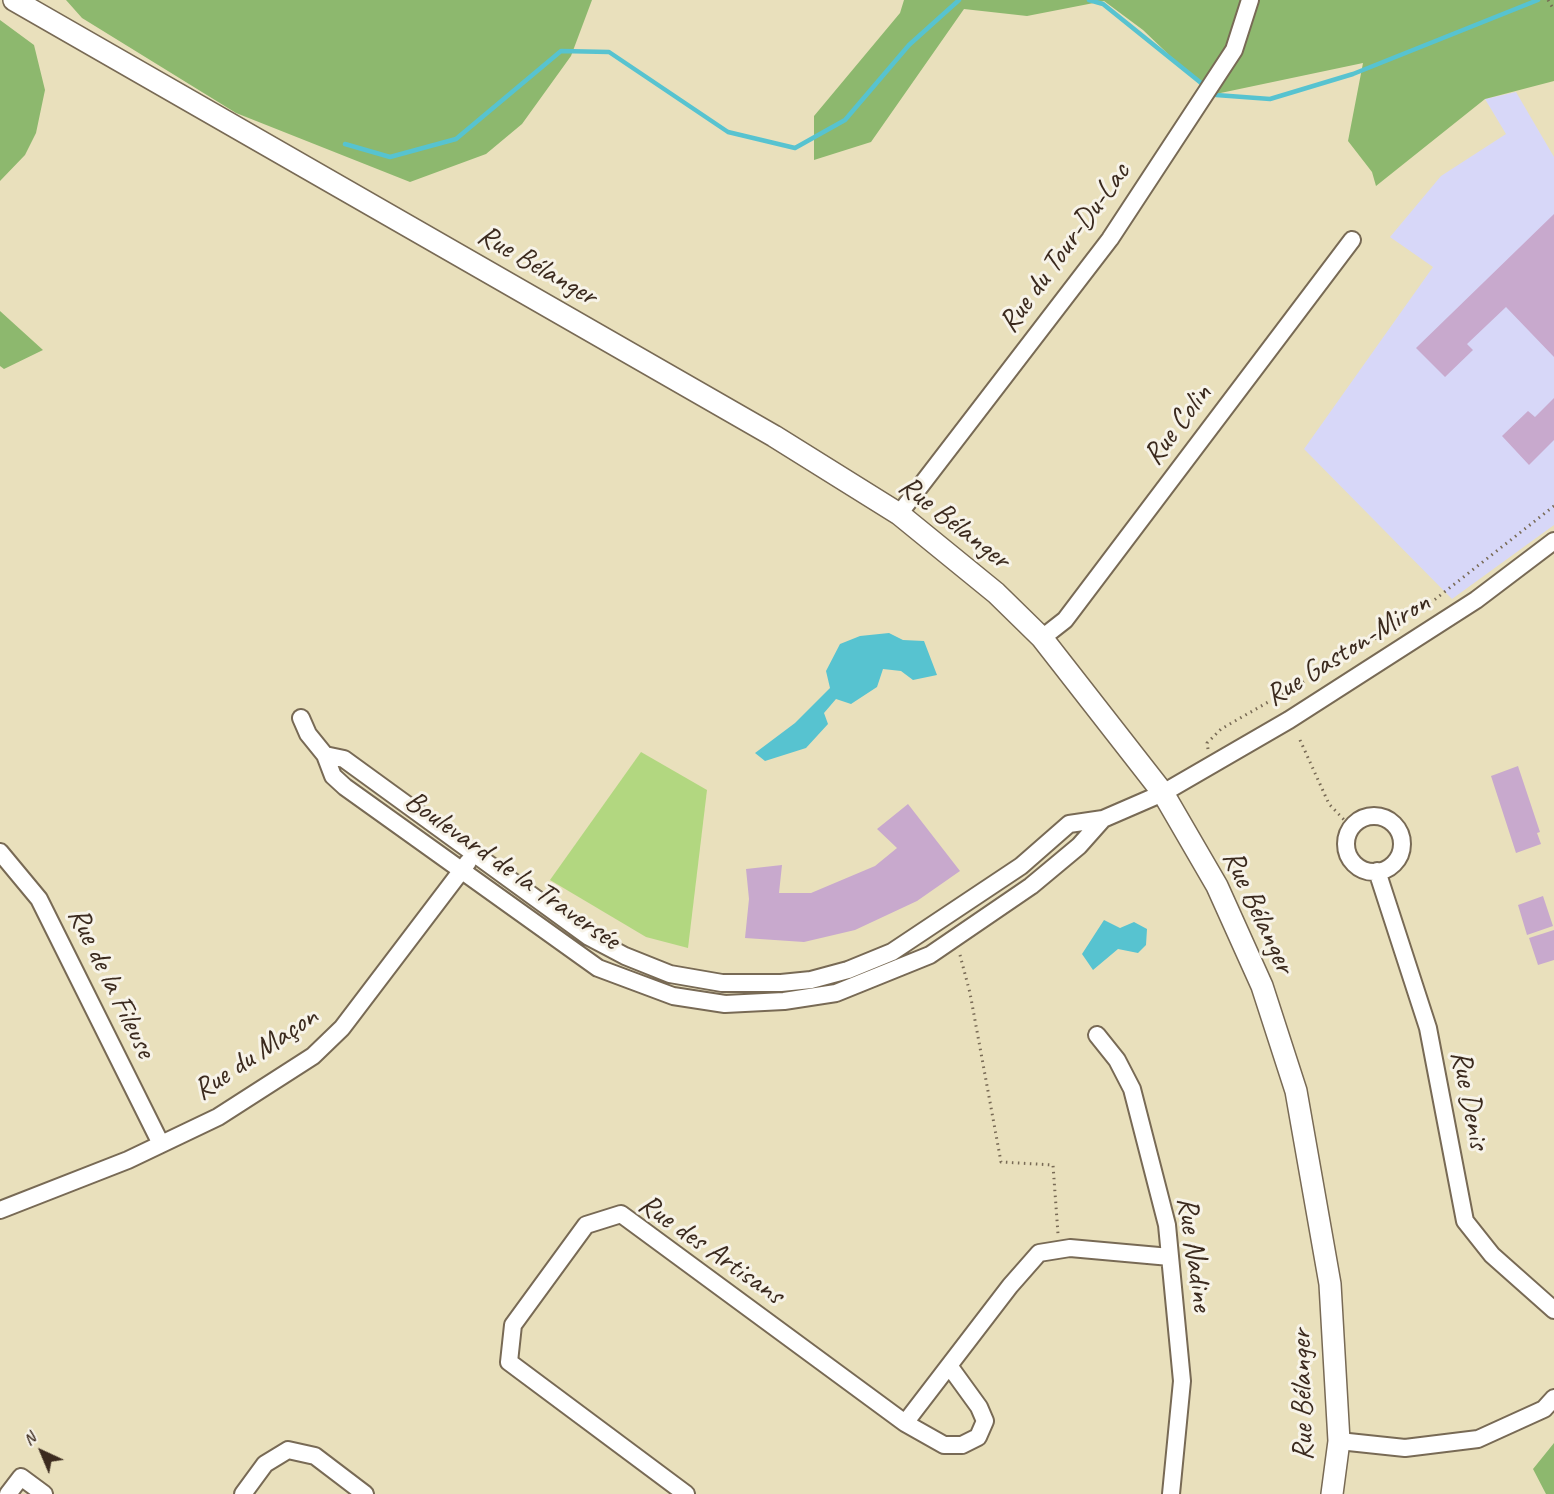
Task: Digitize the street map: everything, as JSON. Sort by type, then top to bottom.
[{"type":"street","name":"Rue Bélanger","points":[[14,0],[774,436],[899,514],[996,593],[1042,638],[1163,793],[1217,886],[1262,986],[1296,1091],[1330,1284],[1339,1441],[1332,1494]]},
{"type":"street","name":"Rue du Tour-Du-Lac","points":[[899,514],[1110,239],[1234,50],[1250,0]]},
{"type":"street","name":"Rue Colin","points":[[1042,638],[1065,620],[1352,240]]},
{"type":"street","name":"Rue Gaston-Miron","points":[[1163,793],[1289,720],[1421,637],[1493,588],[1554,541]]},
{"type":"street","name":"Boulevard de la Traversée","points":[[301,718],[308,734],[326,755],[333,776],[345,787],[598,968],[673,996],[725,1004],[784,1001],[836,993],[930,955],[956,939],[1063,860],[1103,819]]},
{"type":"street","name":"Boulevard de la Traversée","points":[[326,755],[344,759],[590,937],[625,956],[670,974],[722,983],[781,983],[811,980],[848,970],[892,952],[1021,866],[1069,825],[1103,819],[1163,793]]},
{"type":"street","points":[[1375,816],[1384,818],[1398,830],[1401,847],[1393,864],[1377,871],[1359,868],[1347,854],[1347,836],[1351,827],[1358,821],[1375,816]]},
{"type":"street","name":"Rue de la Fileuse","points":[[0,852],[39,899],[161,1144]]},
{"type":"street","name":"Rue du Maçon","points":[[0,1210],[128,1160],[218,1117],[313,1056],[361,1005],[474,854]]},
{"type":"street","name":"Rue Denis","points":[[1377,871],[1428,1029],[1465,1221],[1492,1255],[1554,1310]]},
{"type":"street","name":"Rue Nadine","points":[[1097,1035],[1117,1060],[1131,1089],[1167,1225],[1182,1381],[1171,1494]]},
{"type":"street","name":"Rue des Artisans","points":[[686,1494],[509,1362],[513,1325],[586,1225],[621,1214],[905,1423],[944,1445],[962,1445],[978,1437],[985,1421],[950,1367]]},
{"type":"street","points":[[905,1423],[1010,1286],[1039,1253],[1070,1248],[1170,1257]]},
{"type":"street","points":[[1339,1441],[1405,1448],[1478,1439],[1544,1408],[1554,1398]]},
{"type":"street","points":[[243,1494],[265,1464],[288,1450],[315,1456],[365,1494]]},
{"type":"street","points":[[8,1494],[21,1477],[44,1494]]},
{"type":"path","points":[[1548,0],[1554,10]]},
{"type":"path","points":[[1214,763],[1207,743],[1221,729],[1341,661],[1424,608],[1554,506]]},
{"type":"path","points":[[1300,740],[1329,804],[1351,827]]},
{"type":"path","points":[[956,939],[970,993],[1001,1162],[1053,1166],[1059,1250]]},
{"type":"shaded area","points":[[1516,92],[1554,157],[1554,525],[1452,599],[1304,449],[1433,267],[1390,237],[1441,176],[1506,134],[1485,99]]},
{"type":"green space","points":[[66,0],[592,0],[571,56],[522,124],[486,154],[410,182],[236,113],[82,18]]},
{"type":"green space","points":[[904,0],[1554,0],[1554,81],[1485,99],[1376,186],[1372,172],[1348,141],[1363,63],[1211,95],[1143,30],[1104,1],[1027,16],[964,9],[871,142],[814,160],[814,116],[900,13]]},
{"type":"green space","points":[[0,20],[34,45],[45,90],[36,133],[25,155],[0,181]]},
{"type":"green space","points":[[0,311],[43,350],[4,369],[0,366]]},
{"type":"green space","points":[[641,752],[707,790],[688,948],[646,937],[550,880]]},
{"type":"green space","points":[[1554,1443],[1554,1494],[1546,1494],[1533,1469]]},
{"type":"water","points":[[889,633],[903,640],[924,641],[937,675],[913,680],[901,671],[883,669],[877,687],[851,704],[836,699],[824,713],[828,724],[806,748],[765,761],[755,753],[795,723],[830,688],[826,671],[840,644],[860,636]]},
{"type":"water","points":[[1104,920],[1120,928],[1134,922],[1147,929],[1146,945],[1138,953],[1118,949],[1093,970],[1082,954]]},
{"type":"building","points":[[1554,214],[1554,357],[1506,307],[1467,344],[1473,350],[1445,377],[1416,348]]},
{"type":"building","points":[[1554,398],[1554,440],[1529,465],[1502,436],[1528,411],[1535,417]]},
{"type":"building","points":[[1518,766],[1540,832],[1537,833],[1541,844],[1516,853],[1491,776]]},
{"type":"building","points":[[908,804],[960,871],[917,901],[855,930],[804,942],[745,938],[749,899],[746,869],[782,865],[779,893],[811,893],[875,866],[897,848],[877,829]]},
{"type":"building","points":[[1543,896],[1553,926],[1527,935],[1518,905]]},
{"type":"building","points":[[1554,930],[1554,960],[1538,965],[1529,938]]},
{"type":"waterway","points":[[345,144],[390,157],[456,139],[561,51],[609,52],[728,132],[795,148],[845,120],[909,45],[959,0]]},
{"type":"waterway","points":[[1089,0],[1103,4],[1216,95],[1270,99],[1353,74],[1538,0]]}]
